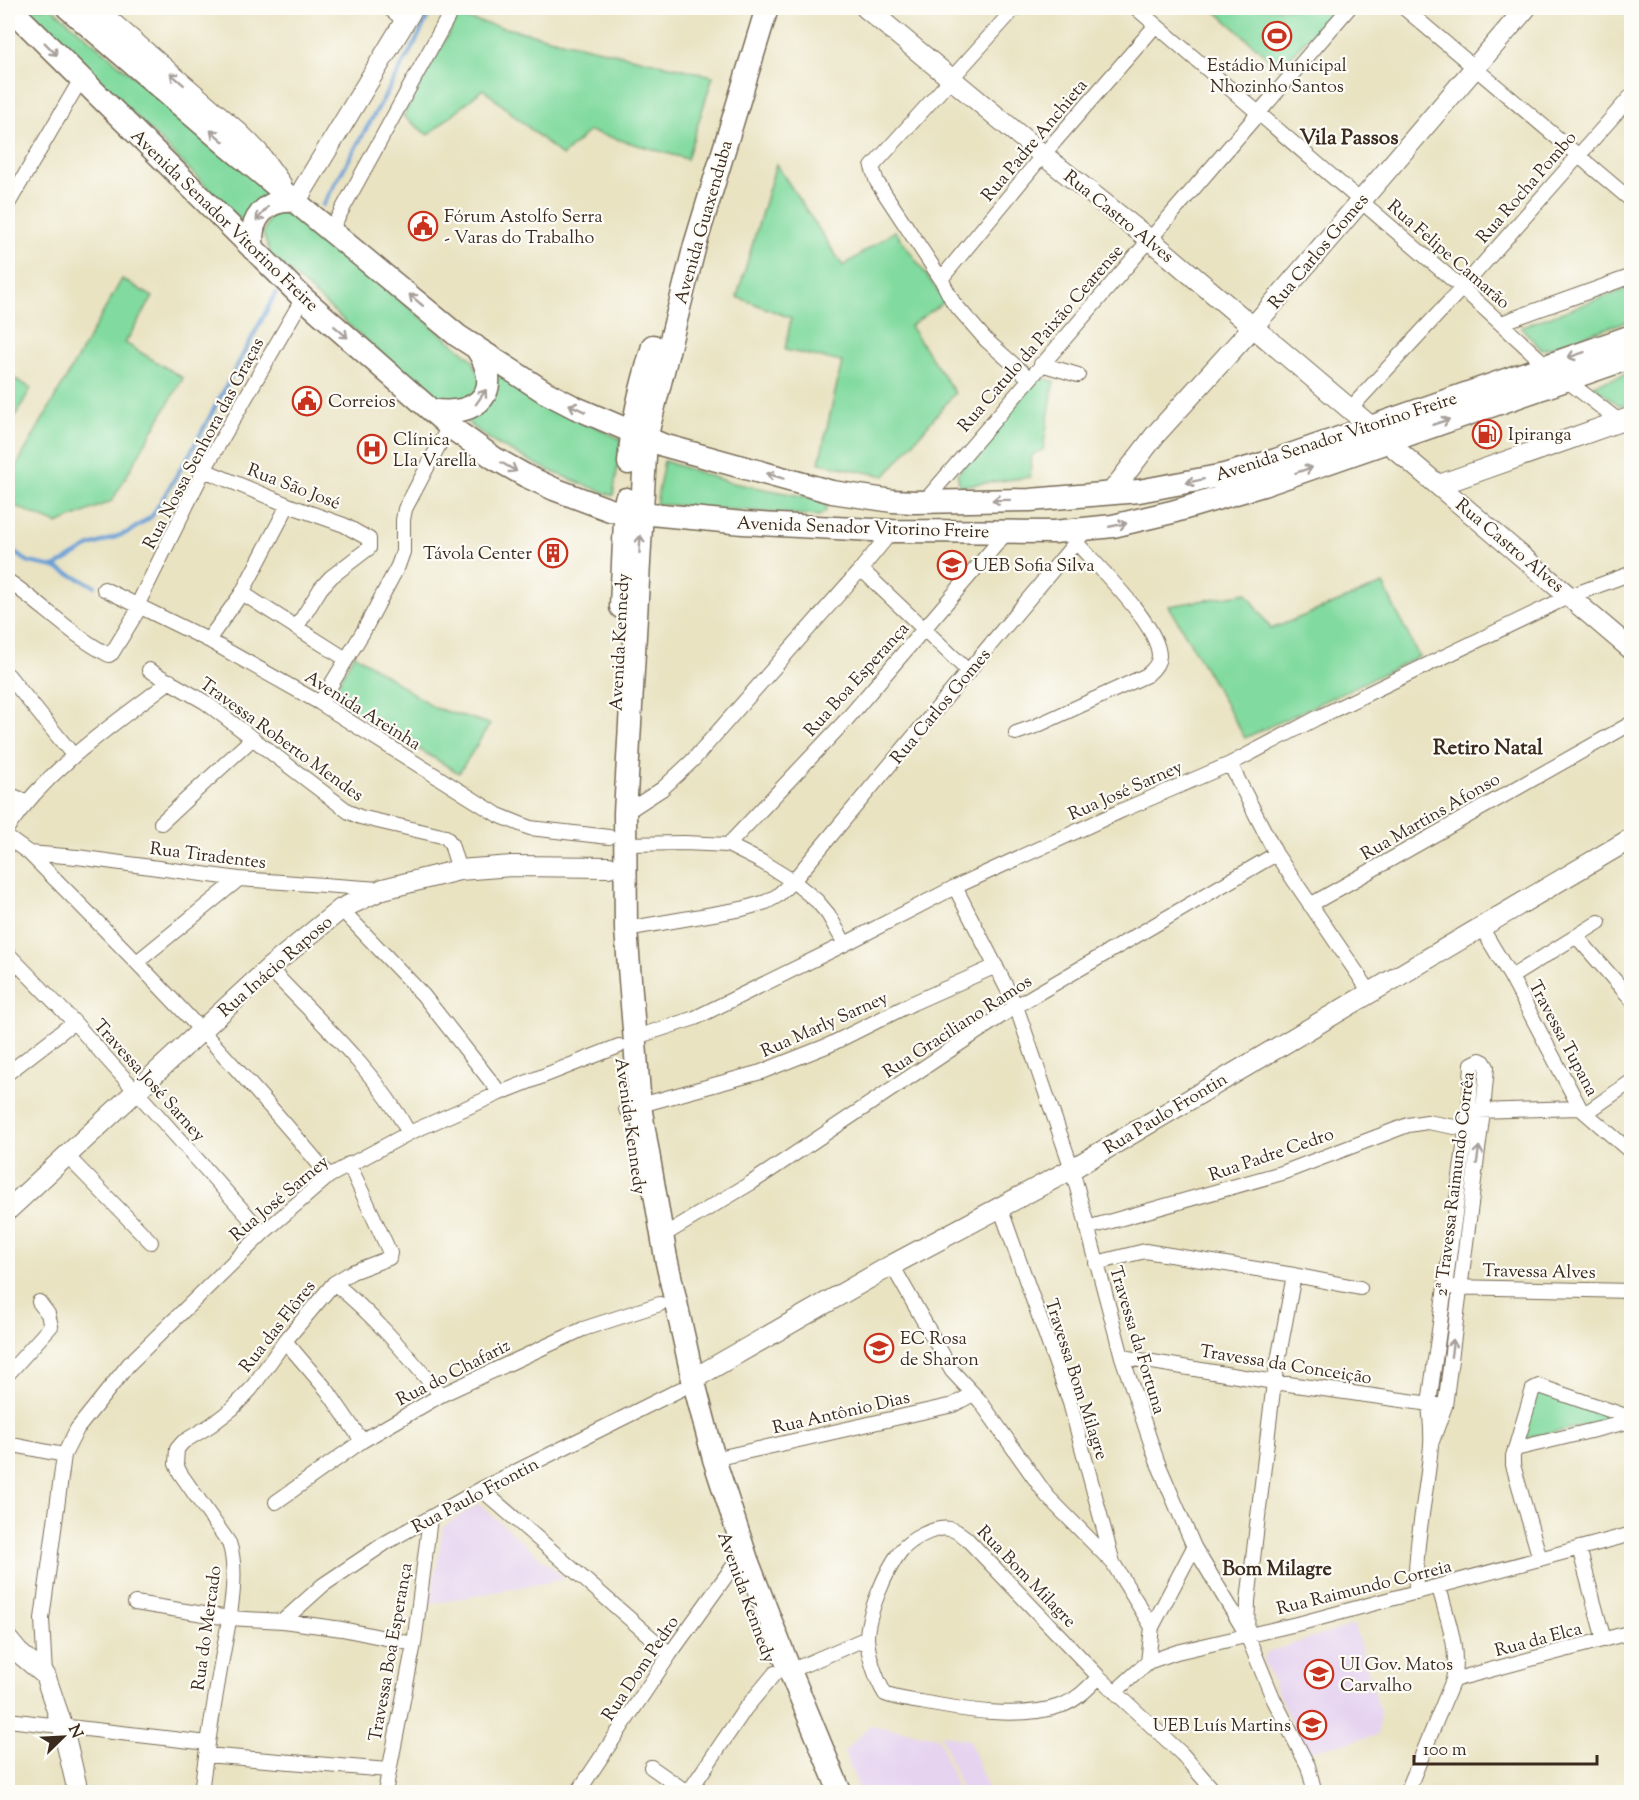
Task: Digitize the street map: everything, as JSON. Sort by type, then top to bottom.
[{"type":"main road","name":"Avenida Senador Vitorino Freire","points":[[10,8],[303,298],[449,426],[494,458],[526,476],[610,510],[892,531],[1081,536],[1208,502],[1546,365],[1632,336]]},
{"type":"main road","name":"Avenida Senador Vitorino Freire","points":[[68,8],[458,336],[545,392],[638,435],[675,448],[832,492],[893,501],[924,502],[1030,500],[1167,487],[1224,475],[1378,434],[1566,380],[1632,357]]},
{"type":"main road","name":"Avenida Guaxenduba","points":[[638,435],[636,406],[752,8]]},
{"type":"main road","name":"Avenida Guaxenduba","points":[[638,435],[767,8]]},
{"type":"main road","points":[[253,249],[251,238],[253,228],[263,210],[276,202],[293,199]]},
{"type":"main road","points":[[430,410],[447,412],[464,410],[478,403],[484,396],[487,386],[487,370],[474,346]]},
{"type":"main road","points":[[606,421],[618,420],[636,406]]},
{"type":"main road","name":"Avenida Kennedy","points":[[626,1042],[626,929],[617,841],[638,435]]},
{"type":"main road","points":[[826,527],[834,520],[838,512],[832,492]]},
{"type":"main road","points":[[924,502],[924,532]]},
{"type":"main road","name":"Avenida Kennedy","points":[[633,513],[625,813],[609,867],[611,942],[660,1304],[714,1459],[823,1792]]},
{"type":"main road","name":"Avenida Kennedy","points":[[633,1107],[662,1236],[704,1473],[734,1564],[782,1672],[840,1792]]},
{"type":"street","name":"Avenida Senador Vitorino Freire","points":[[95,8],[238,132],[274,173],[293,199]]},
{"type":"street","points":[[293,199],[409,14],[389,8]]},
{"type":"street","points":[[331,230],[453,8]]},
{"type":"street","points":[[1015,8],[872,167],[877,182],[953,302],[986,340],[1029,378]]},
{"type":"street","name":"Rua Felipe Camarão","points":[[1136,8],[1462,288],[1546,365]]},
{"type":"street","name":"Rua Catulo da Paixão Cearense","points":[[924,502],[1348,8]]},
{"type":"street","points":[[1404,8],[1632,201]]},
{"type":"street","name":"Rua Carlos Gomes","points":[[1110,494],[1156,434],[1253,327],[1526,8]]},
{"type":"street","name":"Rua Castro Alves","points":[[872,9],[951,79],[1149,239],[1632,650]]},
{"type":"street","name":"Rua Padre Anchieta","points":[[940,279],[1043,155],[1156,25]]},
{"type":"street","points":[[8,204],[81,79]]},
{"type":"street","name":"Rua Rocha Pombo","points":[[1350,409],[1462,288],[1632,95]]},
{"type":"street","points":[[1501,323],[1632,276]]},
{"type":"street","name":"Rua Nossa Senhora das Graças","points":[[8,581],[33,598],[89,645],[109,655],[112,653],[139,607],[204,470],[303,298]]},
{"type":"street","points":[[1041,364],[1078,375]]},
{"type":"street","points":[[1566,380],[1627,423]]},
{"type":"street","points":[[1439,485],[1627,423]]},
{"type":"street","points":[[320,703],[398,566],[403,552],[405,508],[449,426]]},
{"type":"street","name":"Rua São José","points":[[204,470],[288,505],[344,525],[369,539],[369,548],[331,577],[321,588],[296,628]]},
{"type":"street","points":[[208,640],[242,593],[288,505]]},
{"type":"street","points":[[625,813],[662,789],[692,761],[892,531]]},
{"type":"street","name":"Rua Boa Esperança","points":[[728,845],[847,719],[1006,533]]},
{"type":"street","points":[[1016,733],[1148,675],[1156,667],[1159,659],[1158,647],[1147,623],[1081,536]]},
{"type":"street","name":"Rua Carlos Gomes","points":[[626,929],[742,909],[777,896],[793,881],[1081,536]]},
{"type":"street","points":[[861,569],[969,672]]},
{"type":"street","name":"Rua José Sarney","points":[[45,1675],[42,1618],[64,1455],[77,1429],[129,1364],[263,1233],[329,1176],[409,1133],[500,1093],[695,1017],[955,887],[1090,824],[1230,764],[1317,718],[1570,596],[1632,573]]},
{"type":"street","name":"Avenida Areinha","points":[[104,589],[208,640],[320,703],[498,815],[530,828],[617,841],[728,845]]},
{"type":"street","points":[[242,593],[346,659]]},
{"type":"street","name":"Travessa Roberto Mendes","points":[[149,670],[205,702],[349,812],[360,817],[446,837],[451,844],[459,870]]},
{"type":"street","points":[[8,675],[73,755]]},
{"type":"street","points":[[8,827],[25,801],[73,755],[170,681]]},
{"type":"street","name":"Rua Martins Afonso","points":[[1310,905],[1632,723]]},
{"type":"street","points":[[161,823],[252,738]]},
{"type":"street","points":[[1230,764],[1276,854],[1370,992]]},
{"type":"street","points":[[8,794],[25,801]]},
{"type":"street","points":[[8,838],[29,853],[202,1030],[288,1126],[329,1176]]},
{"type":"street","name":"Rua Paulo Frontin","points":[[283,1621],[323,1585],[387,1542],[482,1489],[687,1384],[892,1265],[1072,1169],[1632,838]]},
{"type":"street","points":[[728,845],[793,881],[823,907],[845,944]]},
{"type":"street","name":"Rua Tiradentes","points":[[29,853],[77,857],[238,879],[382,889]]},
{"type":"street","name":"Rua Graciliano Ramos","points":[[662,1236],[751,1183],[1016,1006],[1276,854]]},
{"type":"street","name":"Rua Inácio Raposo","points":[[8,1210],[269,968],[341,909],[382,889],[459,870],[512,866],[609,867]]},
{"type":"street","points":[[137,962],[238,879]]},
{"type":"street","name":"Travessa da Fortuna","points":[[955,887],[1016,1006],[1072,1169],[1122,1357],[1157,1461],[1194,1547],[1247,1635],[1273,1698],[1308,1766],[1313,1785],[1312,1792]]},
{"type":"street","points":[[341,909],[423,995],[500,1093]]},
{"type":"street","points":[[1511,977],[1599,922]]},
{"type":"street","name":"Travessa Tupana","points":[[1481,927],[1511,977],[1583,1110],[1632,1153]]},
{"type":"street","points":[[1577,937],[1632,1000]]},
{"type":"street","name":"Travessa José Sarney","points":[[8,955],[74,1022],[263,1233]]},
{"type":"street","name":"Rua Marly Sarney","points":[[633,1107],[761,1072],[820,1049],[913,1003],[996,966]]},
{"type":"street","points":[[269,968],[368,1072],[386,1095],[409,1133]]},
{"type":"street","points":[[8,1073],[74,1022]]},
{"type":"street","name":"2ª Travessa Raimundo Corrêa","points":[[1479,1060],[1487,1067],[1483,1111],[1445,1406],[1431,1444],[1429,1404],[1466,1129],[1472,1064],[1479,1060]]},
{"type":"street","points":[[1468,1111],[1583,1110],[1632,1080]]},
{"type":"street","name":"Rua Padre Cedro","points":[[1087,1228],[1282,1173],[1408,1125],[1427,1122],[1466,1129]]},
{"type":"street","points":[[66,1155],[151,1242]]},
{"type":"street","name":"Rua das Flôres","points":[[177,1449],[183,1442],[232,1409],[251,1389],[285,1341],[334,1283],[352,1272],[387,1260],[390,1256],[349,1164]]},
{"type":"street","name":"Travessa Bom Milagre","points":[[1000,1208],[1070,1403],[1113,1563],[1152,1627]]},
{"type":"street","points":[[1096,1263],[1144,1251],[1360,1288]]},
{"type":"street","name":"Travessa Bom Milagre","points":[[892,1265],[952,1371],[980,1401],[1047,1496],[1113,1563]]},
{"type":"street","points":[[1247,1635],[1248,1601],[1274,1382],[1294,1275]]},
{"type":"street","points":[[334,1283],[357,1302],[394,1340],[441,1395]]},
{"type":"street","name":"Travessa Alves","points":[[1445,1287],[1632,1291]]},
{"type":"street","points":[[8,1374],[51,1326],[48,1314],[39,1302]]},
{"type":"street","name":"Rua do Chafariz","points":[[276,1502],[362,1441],[441,1395],[583,1329],[660,1304]]},
{"type":"street","points":[[285,1341],[327,1390],[362,1441]]},
{"type":"street","name":"Travessa da Conceição","points":[[1122,1357],[1274,1382],[1445,1406]]},
{"type":"street","points":[[1540,1559],[1514,1465],[1515,1449],[1531,1395],[1536,1387],[1632,1419]]},
{"type":"street","name":"Rua Antônio Dias","points":[[714,1459],[952,1405],[973,1394]]},
{"type":"street","points":[[1515,1449],[1632,1419]]},
{"type":"street","points":[[8,1444],[64,1455]]},
{"type":"street","points":[[1416,1593],[1415,1568],[1431,1444]]},
{"type":"street","name":"Rua do Mercado","points":[[177,1449],[176,1464],[180,1473],[229,1543],[233,1554],[234,1573],[229,1618],[201,1792]]},
{"type":"street","points":[[482,1489],[669,1654]]},
{"type":"street","name":"Travessa Boa Esperança","points":[[384,1792],[414,1644],[430,1518]]},
{"type":"street","name":"Rua Bom Milagre","points":[[867,1638],[867,1627],[877,1596],[902,1549],[927,1533],[950,1529],[966,1538],[1099,1677],[1182,1754],[1215,1792]]},
{"type":"street","name":"Rua Raimundo Correia","points":[[1115,1692],[1148,1662],[1177,1652],[1305,1622],[1632,1534]]},
{"type":"street","points":[[1148,1662],[1152,1627],[1194,1547]]},
{"type":"street","points":[[1579,1548],[1604,1640]]},
{"type":"street","name":"Rua Dom Pedro","points":[[578,1792],[669,1654],[734,1564]]},
{"type":"street","points":[[1407,1792],[1453,1680],[1456,1662],[1456,1652],[1439,1587]]},
{"type":"street","points":[[135,1603],[229,1618],[283,1621],[342,1629],[414,1644]]},
{"type":"street","name":"Rua da Elca","points":[[1453,1680],[1632,1632]]},
{"type":"street","points":[[651,1767],[685,1790],[692,1787],[745,1709],[782,1672],[867,1638],[867,1646],[885,1694],[966,1710],[997,1713],[1045,1709],[1064,1704],[1083,1694],[1099,1677]]},
{"type":"street","points":[[8,1640],[18,1652],[45,1675],[63,1728],[78,1792]]},
{"type":"street","points":[[8,1720],[207,1749],[388,1770]]},
{"type":"shaded area","points":[[479,1504],[565,1579],[430,1604],[443,1527]]},
{"type":"shaded area","name":"UI Gov. Matos Carvalho","points":[[1354,1625],[1380,1710],[1378,1735],[1305,1752],[1263,1660],[1265,1655],[1271,1651]]},
{"type":"shaded area","points":[[870,1725],[938,1737],[958,1792],[860,1792],[844,1752]]},
{"type":"shaded area","points":[[941,1734],[969,1740],[989,1792],[962,1792]]},
{"type":"green space","points":[[27,8],[52,8],[275,196],[248,228]]},
{"type":"green space","name":"Estádio Municipal Nhozinho Santos","points":[[1212,8],[1335,8],[1280,68]]},
{"type":"green space","points":[[458,17],[713,76],[687,159],[589,131],[562,156],[483,89],[428,135],[403,116]]},
{"type":"green space","points":[[776,164],[843,266],[895,231],[945,301],[910,326],[955,393],[885,476],[819,463],[842,362],[785,350],[791,318],[737,297]]},
{"type":"green space","points":[[288,208],[472,359],[482,383],[467,402],[430,398],[271,255],[263,234],[269,217]]},
{"type":"green space","points":[[122,279],[153,297],[125,343],[183,378],[112,501],[57,524],[8,503],[8,481]]},
{"type":"green space","points":[[1631,287],[1631,320],[1545,349],[1541,349],[1521,327]]},
{"type":"green space","points":[[495,371],[561,409],[622,440],[613,496],[550,471],[495,443],[460,417]]},
{"type":"green space","points":[[1631,373],[1631,403],[1620,406],[1593,385]]},
{"type":"green space","points":[[8,375],[31,388],[8,429]]},
{"type":"green space","points":[[1038,377],[1054,381],[1043,450],[1032,455],[1030,477],[960,486],[957,474]]},
{"type":"green space","points":[[664,461],[728,482],[822,500],[826,504],[826,511],[819,516],[656,504]]},
{"type":"green space","points":[[1383,584],[1419,657],[1245,738],[1169,606],[1247,593],[1271,629]]},
{"type":"green space","points":[[354,654],[435,708],[490,724],[459,773],[331,697]]},
{"type":"green space","points":[[1536,1388],[1619,1418],[1523,1439]]},
{"type":"waterway","points":[[323,205],[416,41],[432,8]]},
{"type":"waterway","points":[[54,567],[88,547],[129,532],[152,516],[192,450],[276,293]]},
{"type":"waterway","points":[[8,549],[29,562],[54,567],[95,586]]},
{"type":"place","name":"Estádio Municipal Nhozinho Santos","points":[[1277,36]]},
{"type":"place","name":"Fórum Astolfo Serra - Varas do Trabalho","points":[[423,226]]},
{"type":"place","name":"Correios","points":[[307,401]]},
{"type":"place","name":"Ipiranga","points":[[1487,434]]},
{"type":"place","name":"Clínica LIa Varella","points":[[372,449]]},
{"type":"place","name":"Távola Center","points":[[553,553]]},
{"type":"place","name":"UEB Sofia Silva","points":[[952,565]]},
{"type":"place","name":"EC Rosa de Sharon","points":[[879,1348]]},
{"type":"place","name":"UI Gov. Matos Carvalho","points":[[1319,1674]]},
{"type":"place","name":"UEB Luís Martins","points":[[1312,1725]]},
{"type":"district","name":"Vila Passos","points":[[1349,137]]},
{"type":"district","name":"Retiro Natal","points":[[1488,747]]},
{"type":"district","name":"Bom Milagre","points":[[1277,1568]]}]
